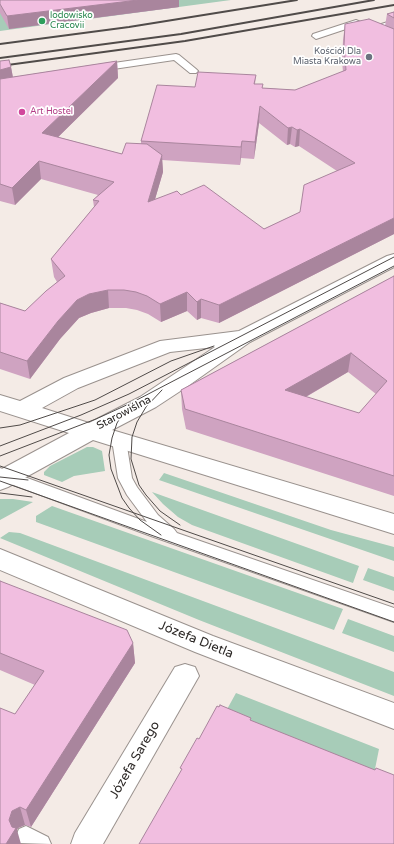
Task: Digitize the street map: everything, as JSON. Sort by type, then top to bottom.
[{"type":"street","points":[[371,30],[388,38]]},
{"type":"street","name":"Starowiślna","points":[[3,477],[148,402],[181,381],[243,337],[394,260]]},
{"type":"street","name":"Starowiślna","points":[[23,409],[71,383],[167,346],[243,337]]},
{"type":"street","points":[[0,403],[394,524]]},
{"type":"street","name":"Józefa Dietla","points":[[0,559],[204,644],[394,716]]},
{"type":"street","name":"Józefa Sarego","points":[[86,844],[185,676]]},
{"type":"lane","points":[[316,36],[356,23],[371,30],[394,23]]},
{"type":"lane","points":[[90,69],[176,57],[193,71]]},
{"type":"lane","points":[[119,440],[125,478],[132,491],[153,519],[175,538]]},
{"type":"lane","points":[[3,477],[394,615]]},
{"type":"green space","name":"lodowisko Cracovii","points":[[0,0],[231,0],[0,31]]},
{"type":"green space","points":[[87,447],[93,447],[102,451],[105,471],[74,476],[62,482],[44,475],[44,472],[50,466]]},
{"type":"green space","points":[[164,473],[331,530],[394,547],[394,561],[159,480]]},
{"type":"green space","points":[[152,492],[359,566],[353,583],[192,525],[178,517]]},
{"type":"green space","points":[[0,499],[13,499],[33,502],[0,520]]},
{"type":"green space","points":[[52,506],[343,609],[334,630],[36,522],[36,516]]},
{"type":"green space","points":[[9,532],[20,533],[394,672],[394,696],[199,620],[0,538]]},
{"type":"green space","points":[[368,568],[394,577],[394,591],[363,580]]},
{"type":"green space","points":[[348,619],[394,636],[394,652],[342,633]]},
{"type":"green space","points":[[236,693],[379,749],[372,784],[220,722]]},
{"type":"building","points":[[0,0],[138,0],[7,16],[0,4]]},
{"type":"building","points":[[394,12],[394,18],[387,14]]},
{"type":"building","points":[[369,19],[394,29],[394,218],[219,305],[201,299],[197,302],[187,292],[160,304],[147,296],[124,290],[108,290],[89,294],[77,300],[58,321],[27,361],[0,352],[0,303],[25,311],[46,291],[65,276],[51,259],[99,201],[93,200],[114,182],[39,161],[12,188],[0,184],[0,79],[117,61],[42,133],[122,154],[126,143],[147,144],[162,155],[148,202],[177,191],[181,195],[204,185],[264,229],[300,212],[304,185],[355,163],[300,129],[297,130],[292,127],[288,128],[260,106],[255,142],[242,141],[241,147],[141,141],[157,85],[195,87],[198,72],[256,75],[254,84],[263,84],[262,88],[295,90],[346,70],[344,45],[345,24]]},
{"type":"building","points":[[9,60],[11,67],[0,70],[0,61]]},
{"type":"building","points":[[394,276],[394,476],[185,409],[181,390]],"holes":[[[351,353],[387,381],[359,413],[285,390]]]},
{"type":"building","points":[[0,581],[127,630],[133,643],[26,810],[20,807],[12,811],[9,820],[12,827],[16,828],[6,844],[0,844],[0,708],[15,714],[44,671],[0,653]]},
{"type":"building","points":[[220,705],[251,718],[250,720],[375,770],[376,768],[394,775],[394,844],[139,844],[182,769],[180,768],[197,738],[199,739],[217,706],[219,707]]},
{"type":"tram line","points":[[0,446],[81,415],[129,394],[394,257]]},
{"type":"tram line","points":[[130,404],[394,266]]},
{"type":"tram line","points":[[0,428],[20,425],[95,400],[171,361],[214,346]]},
{"type":"tram line","points":[[162,390],[146,407],[137,422],[132,437],[131,459],[139,485],[146,495],[160,511],[180,525]]},
{"type":"tram line","points":[[0,456],[96,419],[130,404]]},
{"type":"tram line","points":[[130,404],[117,423],[112,438],[109,455],[111,469],[122,498],[133,513]]},
{"type":"tram line","points":[[0,466],[133,513]]},
{"type":"tram line","points":[[0,477],[28,480]]},
{"type":"tram line","points":[[0,481],[394,622]]},
{"type":"tram line","points":[[0,493],[32,497]]},
{"type":"tram line","points":[[133,513],[394,604]]},
{"type":"tram line","points":[[133,513],[140,520],[161,535]]},
{"type":"railway","points":[[0,44],[129,27],[297,0]]},
{"type":"railway","points":[[0,58],[181,34],[374,0]]},
{"type":"railway","points":[[0,66],[185,41],[394,5]]},
{"type":"place","name":"lodowisko Cracovii","points":[[42,21]]},
{"type":"place","name":"Kościół Dla Miasta Krakowa","points":[[369,57]]},
{"type":"place","name":"Art Hostel","points":[[22,112]]}]
